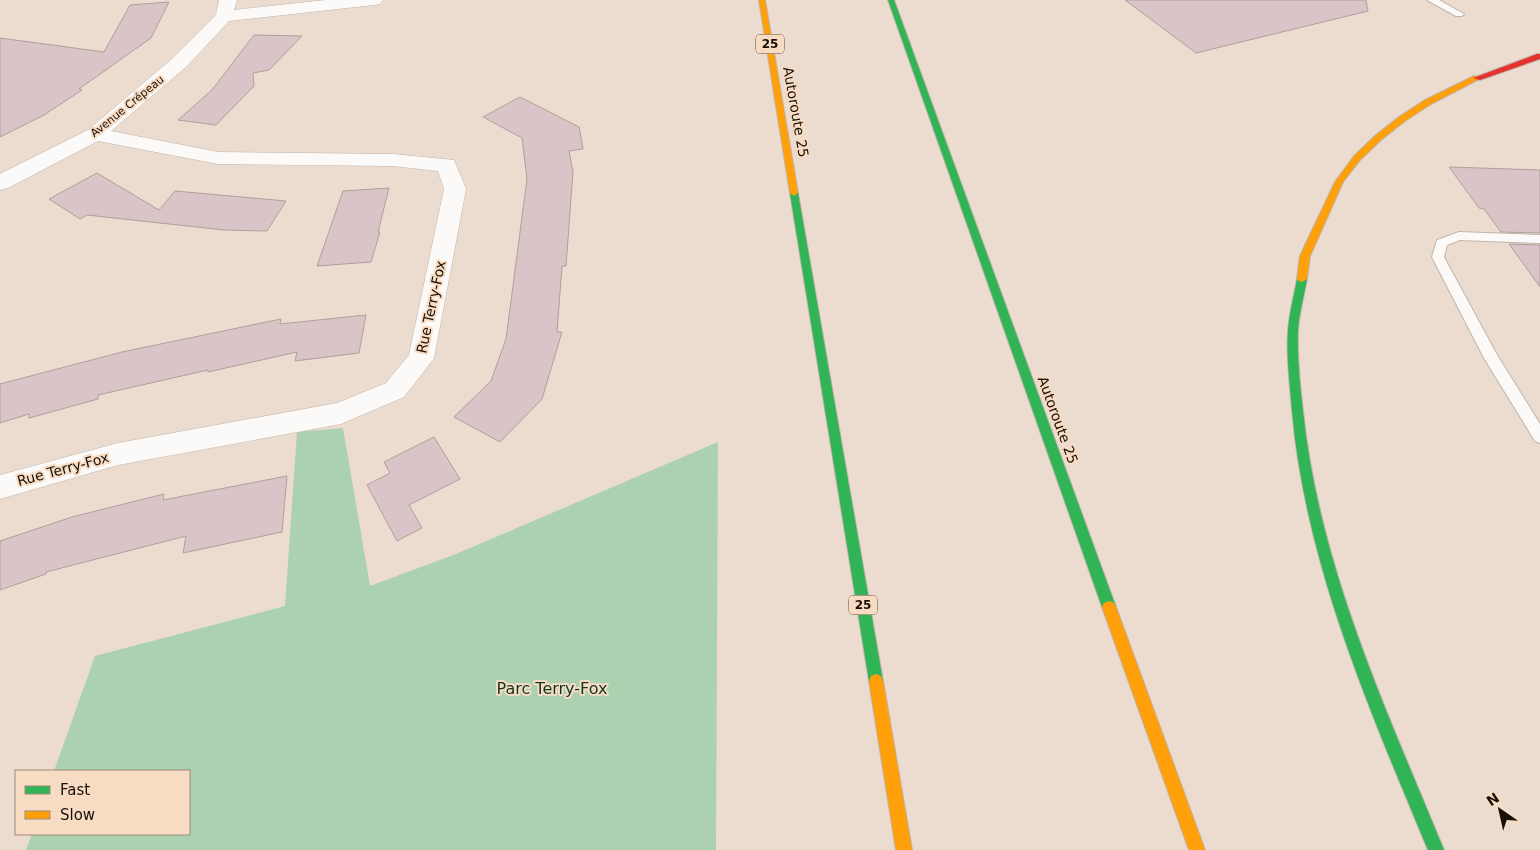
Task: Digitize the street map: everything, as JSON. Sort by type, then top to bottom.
[{"type":"highway","name":"Autoroute 25","points":[[762,0],[904,850]]},
{"type":"highway","name":"Autoroute 25","points":[[891,0],[1197,850]]},
{"type":"highway","points":[[1436,850],[1352,640],[1318,533],[1299,439],[1294,398],[1292,360],[1296,302],[1305,259],[1315,229],[1327,203],[1340,181],[1373,143],[1394,125],[1435,99],[1492,72],[1540,56]]},
{"type":"street","points":[[226,8],[374,0]]},
{"type":"street","name":"Avenue Crépeau","points":[[0,183],[95,134],[180,62],[226,8]]},
{"type":"street","name":"Rue Terry-Fox","points":[[0,487],[118,454],[340,413],[395,390],[420,358],[455,189],[447,165],[393,160],[218,158],[95,134]]},
{"type":"lane","points":[[1432,0],[1459,14]]},
{"type":"lane","points":[[1540,238],[1459,236],[1441,243],[1438,257],[1491,358],[1540,437]]},
{"type":"green space","name":"Parc Terry-Fox","points":[[343,428],[370,586],[456,554],[718,442],[716,850],[26,850],[32,835],[190,835],[190,770],[54,770],[95,656],[285,606],[297,432]]},
{"type":"building","points":[[1125,0],[1366,0],[1368,11],[1196,53]]},
{"type":"building","points":[[169,2],[151,38],[79,89],[82,90],[44,115],[0,137],[0,38],[104,52],[130,5]]},
{"type":"building","points":[[254,35],[302,36],[269,70],[253,73],[254,86],[216,125],[178,120],[212,90]]},
{"type":"building","points":[[520,97],[579,127],[583,149],[569,151],[573,172],[566,266],[562,266],[557,332],[562,332],[542,399],[500,442],[454,417],[491,381],[506,339],[527,179],[522,138],[483,117]]},
{"type":"building","points":[[1449,167],[1540,170],[1540,233],[1501,232],[1484,209],[1479,208]]},
{"type":"building","points":[[97,173],[159,210],[175,191],[286,201],[267,231],[224,230],[87,215],[80,219],[49,199]]},
{"type":"building","points":[[389,188],[378,232],[380,232],[371,262],[317,266],[343,191]]},
{"type":"building","points":[[1509,244],[1540,245],[1540,287]]},
{"type":"building","points":[[366,315],[359,353],[295,361],[297,352],[98,395],[98,399],[29,418],[29,414],[0,423],[0,384],[122,352],[281,319],[280,324]]},
{"type":"building","points":[[434,437],[460,479],[409,505],[422,528],[397,541],[367,485],[390,473],[384,462]]},
{"type":"building","points":[[287,476],[282,532],[183,553],[186,536],[46,572],[46,574],[0,590],[0,541],[72,517],[164,494],[163,500]]},
{"type":"traffic: fast","points":[[891,0],[1109,607]]},
{"type":"traffic: fast","points":[[794,193],[876,681]]},
{"type":"traffic: fast","points":[[1302,279],[1294,324],[1293,356],[1301,445],[1312,505],[1345,623],[1389,738],[1436,850]]},
{"type":"traffic: slow","points":[[762,0],[794,193]]},
{"type":"traffic: slow","points":[[1302,279],[1305,256],[1339,182],[1357,158],[1402,119],[1428,102],[1477,78]]},
{"type":"traffic: slow","points":[[1109,607],[1197,850]]},
{"type":"traffic: slow","points":[[876,681],[904,850]]},
{"type":"traffic: jam","points":[[1477,78],[1540,56]]}]
